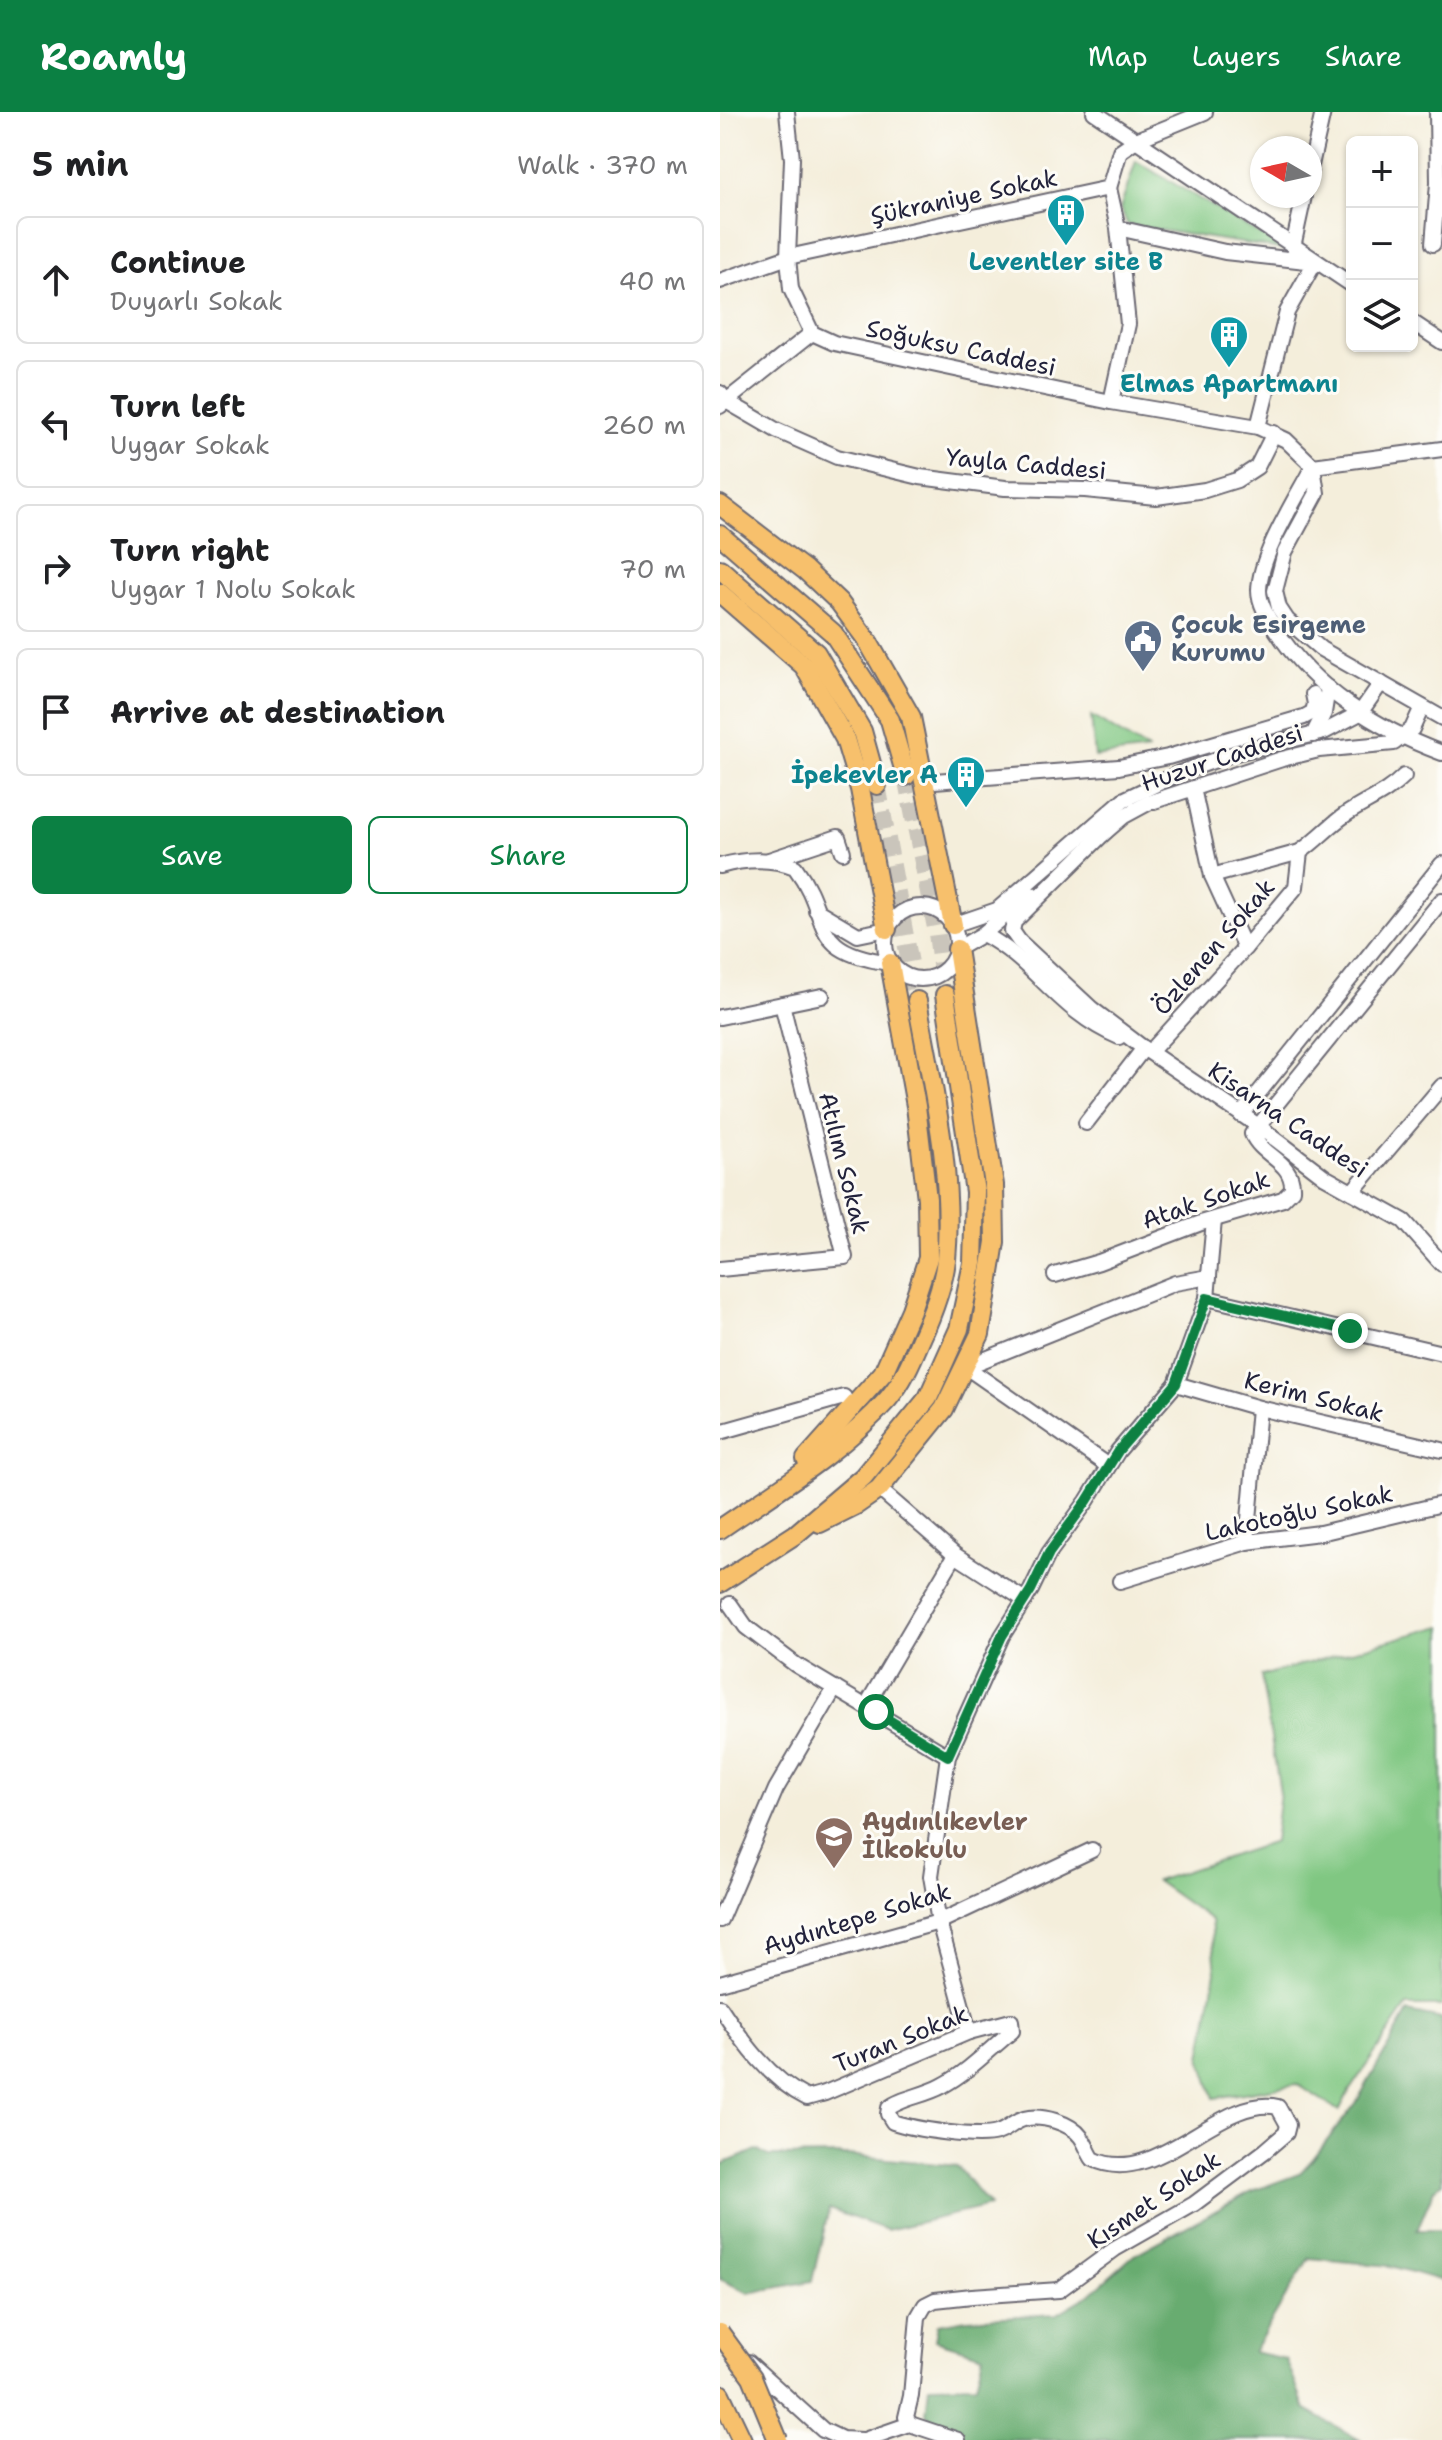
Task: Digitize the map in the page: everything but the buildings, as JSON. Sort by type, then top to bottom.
[{"type":"main road","points":[[720,505],[805,570],[839,602],[867,640],[911,717],[953,925]]},
{"type":"main road","points":[[720,535],[833,633],[890,720],[906,776]]},
{"type":"main road","points":[[720,569],[816,653],[862,731],[877,785]]},
{"type":"main road","points":[[720,593],[804,666],[845,739],[860,789],[887,929]]},
{"type":"main road","points":[[720,1583],[796,1534],[856,1505],[879,1489],[944,1409],[980,1334],[995,1242],[994,1185],[957,949]]},
{"type":"main road","points":[[769,1495],[826,1440],[883,1373],[911,1310],[928,1258],[927,1199],[916,1106],[890,963]]},
{"type":"main road","points":[[796,1534],[863,1477],[928,1398],[959,1329],[973,1263],[975,1192],[945,995]]},
{"type":"main road","points":[[720,1529],[835,1450],[887,1400],[902,1381],[928,1322],[946,1263],[948,1201],[935,1098],[917,1001]]},
{"type":"main road","points":[[720,2333],[752,2377],[778,2440]]},
{"type":"main road","points":[[720,2394],[742,2440]]},
{"type":"street","points":[[1094,112],[1346,281]]},
{"type":"street","points":[[1111,402],[1128,324],[1118,228],[1109,188],[1120,151],[1136,140],[1205,112]]},
{"type":"street","points":[[1318,136],[1323,112]]},
{"type":"street","points":[[1433,244],[1438,183],[1437,112]]},
{"type":"street","points":[[722,400],[812,333],[791,289],[788,257],[792,159],[790,113]]},
{"type":"street","name":"Şükraniye Sokak","points":[[720,281],[788,257],[1109,188]]},
{"type":"street","points":[[1293,247],[1301,208]]},
{"type":"street","points":[[1118,228],[1225,252],[1315,262]]},
{"type":"street","points":[[1258,427],[1287,312],[1315,262]]},
{"type":"street","points":[[1418,326],[1442,342]]},
{"type":"street","name":"Soğuksu Caddesi","points":[[812,333],[834,343],[1111,402],[1258,427],[1274,433],[1313,466]]},
{"type":"street","name":"Yayla Caddesi","points":[[722,400],[776,430],[837,457],[920,477],[1005,488],[1085,490],[1156,497],[1205,490],[1237,480],[1257,467],[1274,433]]},
{"type":"street","points":[[1313,466],[1442,449]]},
{"type":"street","points":[[1313,466],[1317,493],[1285,552],[1275,591],[1279,608],[1287,620],[1321,649],[1442,718]]},
{"type":"street","points":[[1313,466],[1270,546],[1259,592],[1267,615],[1283,641],[1328,688],[1360,713],[1442,753]]},
{"type":"street","points":[[1360,713],[1381,683]]},
{"type":"street","points":[[1313,735],[1324,713],[1328,688]]},
{"type":"street","name":"Huzur Caddesi","points":[[934,781],[1075,772],[1138,763],[1304,717],[1313,712],[1313,694]]},
{"type":"street","points":[[1402,736],[1412,729],[1422,707]]},
{"type":"street","name":"Huzur Caddesi","points":[[953,925],[997,910],[1123,800],[1146,787],[1232,754],[1313,735],[1360,713]]},
{"type":"street","name":"Huzur Caddesi","points":[[957,949],[983,934],[1124,816],[1148,803],[1282,759],[1319,750],[1388,745],[1402,736]]},
{"type":"street","points":[[1138,763],[1146,787]]},
{"type":"street","points":[[1212,876],[1300,852],[1335,822],[1366,801],[1387,793],[1404,776]]},
{"type":"street","points":[[1193,788],[1212,876],[1245,948]]},
{"type":"street","points":[[1106,831],[1014,922],[1012,931],[1092,1009],[1145,1049]]},
{"type":"street","points":[[768,860],[838,837],[843,852]]},
{"type":"street","name":"Özlenen Sokak","points":[[1086,1123],[1145,1049],[1245,948],[1296,887],[1300,852]]},
{"type":"street","points":[[720,866],[768,860],[795,867],[822,928],[843,951],[864,959],[890,963]]},
{"type":"street","points":[[1241,1115],[1440,870]]},
{"type":"street","points":[[1257,1125],[1442,900]]},
{"type":"street","points":[[913,907],[936,910],[953,925],[957,949],[945,971],[922,980],[899,973],[890,963],[885,952],[887,929],[902,912],[913,907]]},
{"type":"street","points":[[816,910],[858,935],[887,929]]},
{"type":"street","points":[[983,934],[1016,955],[1062,1002],[1090,1023],[1145,1049]]},
{"type":"street","points":[[1365,962],[1381,975]]},
{"type":"street","points":[[720,1017],[822,996]]},
{"type":"street","name":"Atılım Sokak","points":[[720,1269],[845,1257],[782,1004]]},
{"type":"street","points":[[1299,1043],[1314,1057]]},
{"type":"street","name":"Kisarna Caddesi","points":[[1145,1049],[1257,1125],[1325,1177],[1404,1221],[1442,1264]]},
{"type":"street","points":[[1352,1192],[1442,1086]]},
{"type":"street","name":"Atak Sokak","points":[[1055,1275],[1283,1199],[1292,1190],[1293,1180],[1286,1167],[1254,1139],[1252,1134],[1257,1125]]},
{"type":"street","points":[[969,2032],[939,1922],[931,1876],[948,1756],[1002,1636],[1049,1553],[1118,1451],[1176,1384],[1207,1298],[1214,1220]]},
{"type":"street","points":[[966,1367],[1175,1283],[1209,1277]]},
{"type":"street","points":[[1207,1298],[1442,1353]]},
{"type":"street","points":[[966,1367],[1108,1466]]},
{"type":"street","name":"Kerim Sokak","points":[[1176,1384],[1259,1408],[1442,1450]]},
{"type":"street","points":[[720,1432],[844,1397]]},
{"type":"street","points":[[1247,1542],[1259,1408]]},
{"type":"street","points":[[879,1489],[955,1555],[1025,1600]]},
{"type":"street","name":"Lakotoğlu Sokak","points":[[1120,1581],[1247,1542],[1320,1533],[1442,1504]]},
{"type":"street","points":[[866,1706],[955,1555]]},
{"type":"street","points":[[730,1604],[746,1627],[770,1645],[948,1756]]},
{"type":"street","points":[[720,1920],[776,1789],[835,1688]]},
{"type":"street","name":"Aydıntepe Sokak","points":[[720,1983],[939,1922],[1092,1850]]},
{"type":"street","name":"Turan Sokak","points":[[720,2007],[740,2037],[775,2077],[807,2098],[969,2032],[1011,2021]]},
{"type":"street","name":"Kısmet Sokak","points":[[910,2424],[906,2417],[911,2396],[918,2317],[925,2305],[935,2300],[1059,2290],[1115,2249],[1194,2204],[1286,2133],[1288,2125],[1284,2116],[1278,2107],[1270,2105],[1239,2112],[1147,2161],[1115,2164],[1093,2159],[1082,2138],[1072,2128],[1037,2118],[1025,2118],[995,2134],[977,2135],[893,2122],[888,2114],[889,2108],[924,2096],[946,2084],[1012,2031],[1011,2021]]},
{"type":"street","points":[[720,2346],[748,2362],[823,2430],[842,2439],[863,2440],[910,2424],[958,2440]]},
{"type":"green space","points":[[1136,161],[1286,250],[1128,225],[1120,209]]},
{"type":"green space","points":[[1091,716],[1148,750],[1149,750],[1095,757]]},
{"type":"green space","points":[[1442,1626],[1442,2006],[1407,2006],[1349,2091],[1339,2111],[1297,2084],[1214,2098],[1201,2058],[1216,1972],[1211,1920],[1156,1881],[1274,1842],[1280,1792],[1261,1676]]},
{"type":"green space","points":[[1408,2012],[1442,2019],[1442,2182],[1434,2189],[1417,2230],[1442,2230],[1442,2281],[1391,2266],[1309,2258],[1253,2352],[1286,2359],[1305,2409],[1360,2440],[941,2440],[946,2429],[926,2414],[929,2386],[976,2385],[983,2355],[935,2340],[938,2324],[966,2319],[1057,2314],[1089,2295],[1134,2255],[1250,2192],[1299,2174],[1356,2103]]},
{"type":"green space","points":[[757,2150],[769,2156],[848,2155],[957,2166],[990,2206],[887,2230],[829,2209],[812,2281],[749,2293],[720,2279],[720,2165]]},
{"type":"tunnel","points":[[906,776],[937,933],[945,995]]},
{"type":"tunnel","points":[[877,785],[917,1001]]},
{"type":"place","name":"Leventler site B","points":[[1066,247]]},
{"type":"place","name":"Elmas Apartmanı","points":[[1229,369]]},
{"type":"place","name":"Çocuk Esirgeme Kurumu","points":[[1143,673]]},
{"type":"place","name":"İpekevler A","points":[[966,809]]},
{"type":"place","name":"Aydınlıkevler İlkokulu","points":[[834,1870]]},
{"type":"route","points":[[876,1712],[948,1756],[1002,1636],[1031,1590],[1049,1553],[1118,1451],[1176,1384],[1207,1298],[1350,1331]]}]
